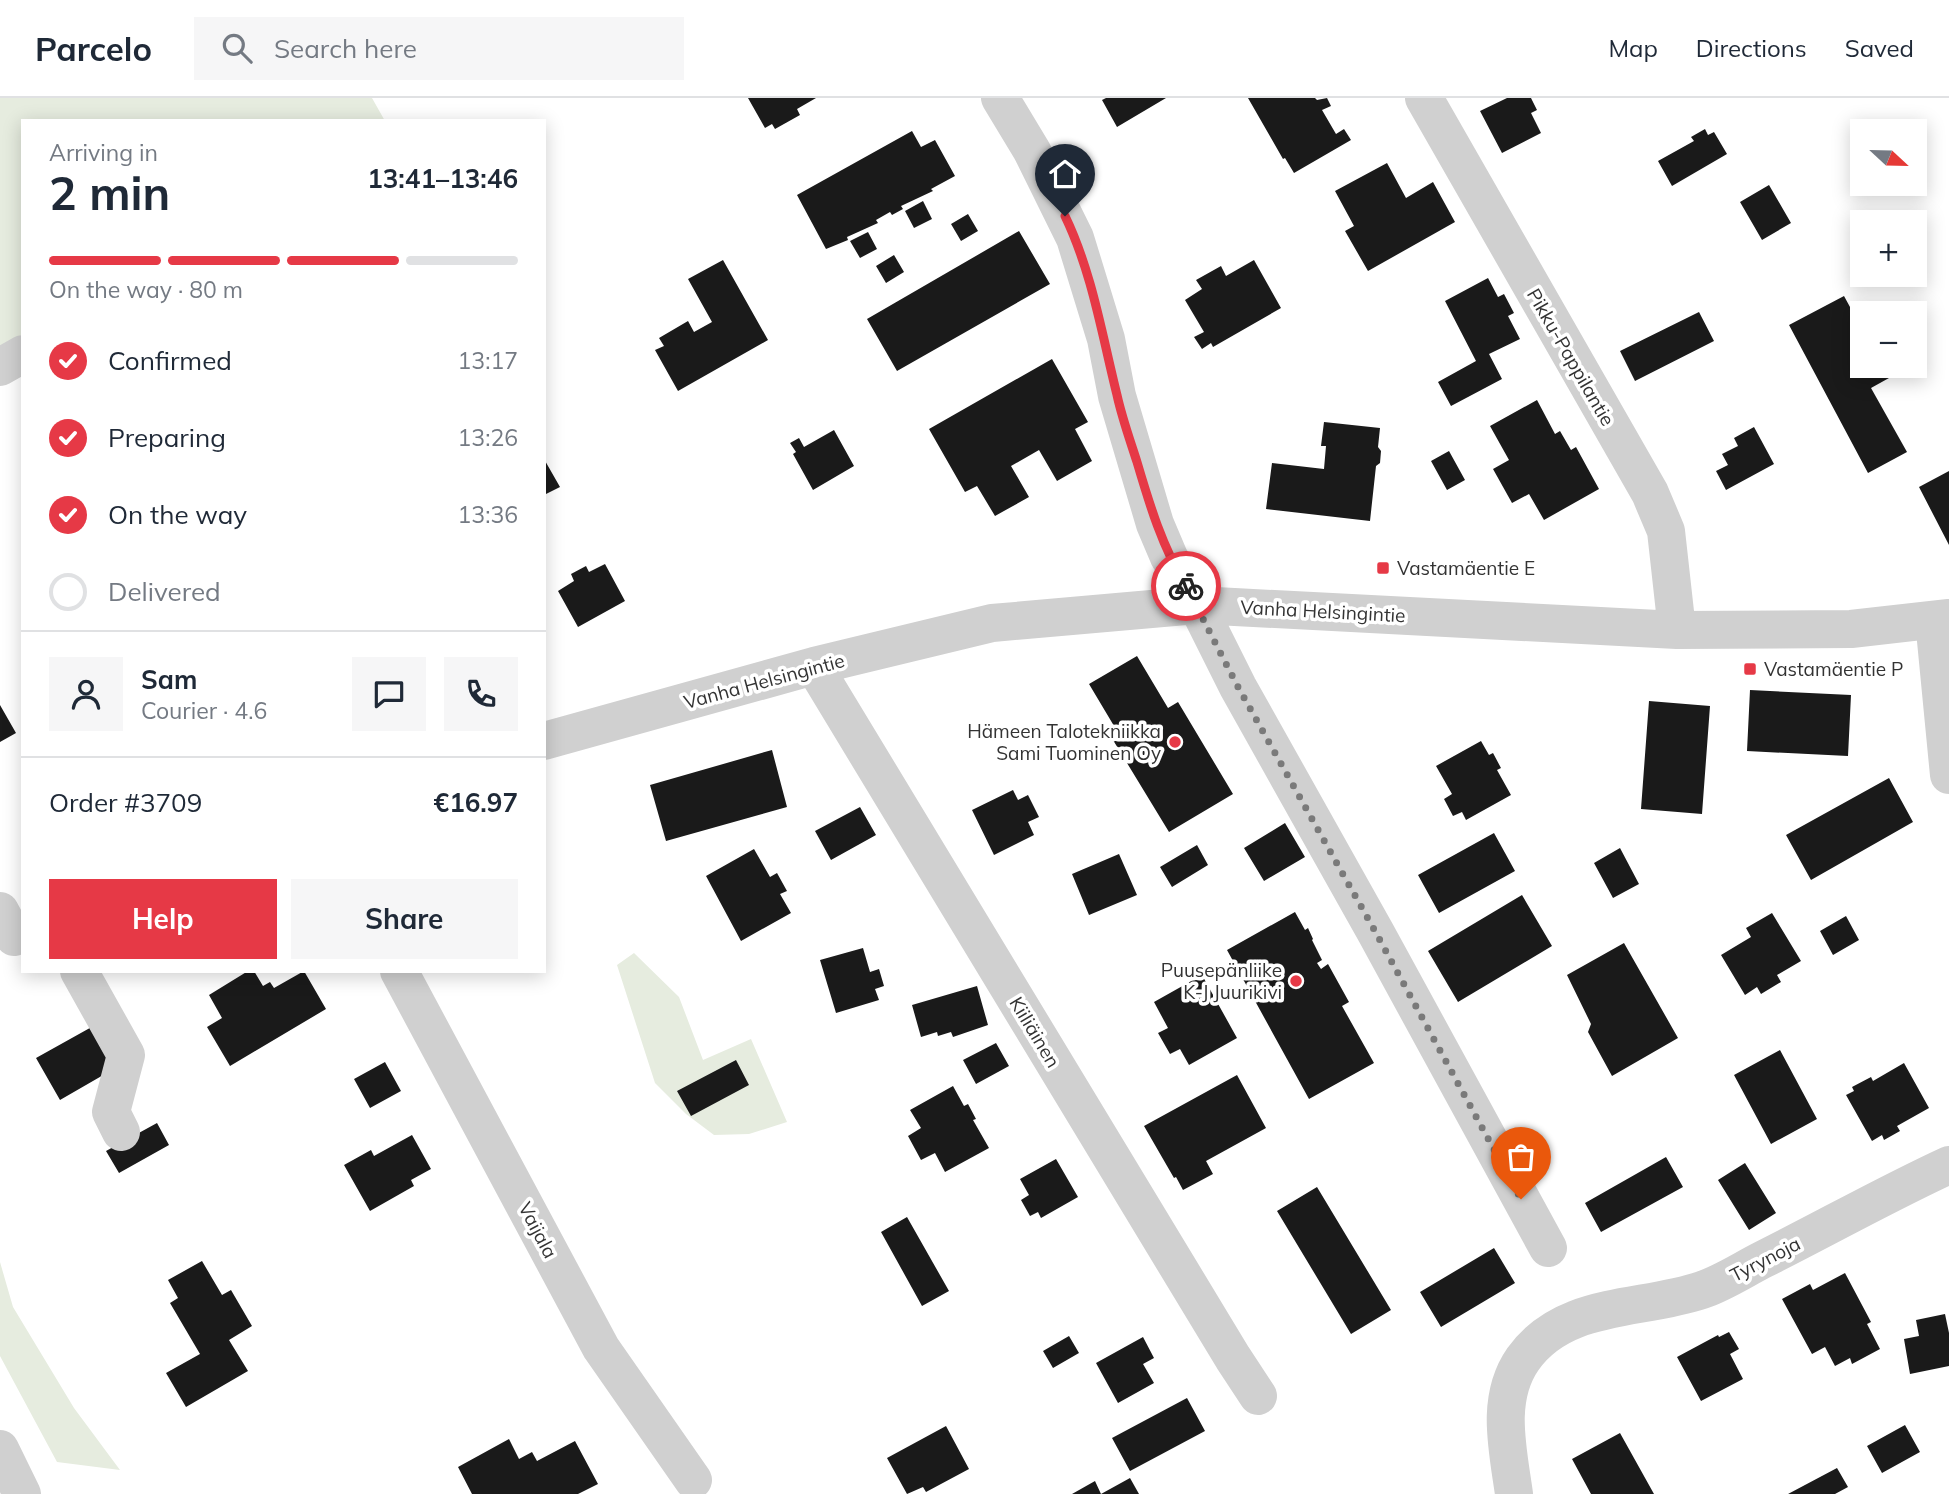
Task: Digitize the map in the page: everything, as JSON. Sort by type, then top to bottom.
[{"type":"street","points":[[1000,98],[1032,151],[1075,238],[1106,339],[1117,396],[1155,524],[1169,557],[1548,1248]]},
{"type":"street","name":"Pikku-Pappilantie","points":[[1424,98],[1650,493],[1666,531],[1677,630]]},
{"type":"street","points":[[0,366],[21,355]]},
{"type":"street","name":"Vanha Helsingintie","points":[[546,740],[814,666],[992,623],[1197,604],[1677,630],[1851,629],[1942,619]]},
{"type":"street","points":[[1942,619],[1949,775]]},
{"type":"street","name":"Kiiliäinen","points":[[814,666],[1177,1267],[1258,1396]]},
{"type":"street","points":[[80,973],[125,1055],[111,1112],[121,1132]]},
{"type":"street","name":"Vaijala","points":[[400,973],[601,1348],[693,1480]]},
{"type":"street","name":"Tyrynoja","points":[[1514,1494],[1504,1420],[1510,1389],[1521,1361],[1545,1334],[1569,1321],[1603,1310],[1702,1290],[1949,1165]]},
{"type":"street","points":[[0,1449],[22,1494]]},
{"type":"shaded area","points":[[0,98],[372,98],[384,119],[21,119],[21,335],[0,347]]},
{"type":"shaded area","points":[[634,953],[679,997],[703,1060],[751,1039],[787,1122],[749,1134],[714,1135],[686,1114],[655,1083],[617,965]]},
{"type":"shaded area","points":[[0,1262],[13,1307],[74,1408],[120,1470],[57,1462],[0,1356]]},
{"type":"building","points":[[748,98],[816,98],[797,109],[800,115],[775,129],[772,124],[765,128]]},
{"type":"building","points":[[1166,98],[1117,127],[1102,100]]},
{"type":"building","points":[[1248,98],[1327,98],[1331,106],[1322,110],[1336,134],[1344,129],[1351,140],[1294,173]]},
{"type":"building","points":[[1507,98],[1531,98],[1537,110],[1531,113],[1541,133],[1502,153],[1480,111]]},
{"type":"building","points":[[1705,129],[1708,135],[1714,132],[1727,154],[1672,186],[1658,161],[1694,141],[1691,137]]},
{"type":"building","points":[[912,131],[921,147],[935,140],[955,176],[931,189],[933,191],[901,206],[903,209],[892,215],[890,212],[876,220],[878,223],[826,249],[797,195]]},
{"type":"building","points":[[1387,163],[1406,198],[1433,182],[1455,222],[1368,271],[1345,231],[1354,226],[1335,191]]},
{"type":"building","points":[[1769,185],[1791,223],[1762,240],[1740,202]]},
{"type":"building","points":[[923,201],[932,219],[914,228],[905,211]]},
{"type":"building","points":[[968,214],[978,231],[961,241],[951,224]]},
{"type":"building","points":[[1019,231],[1050,284],[897,371],[867,319]]},
{"type":"building","points":[[868,232],[877,249],[860,258],[850,241]]},
{"type":"building","points":[[894,255],[904,272],[886,283],[876,266]]},
{"type":"building","points":[[723,260],[768,340],[678,391],[655,350],[664,346],[659,338],[688,321],[694,332],[712,322],[688,279]]},
{"type":"building","points":[[1254,260],[1281,308],[1213,347],[1211,343],[1202,349],[1194,337],[1204,332],[1185,300],[1202,289],[1196,280],[1221,266],[1226,276]]},
{"type":"building","points":[[1488,278],[1498,297],[1504,294],[1514,313],[1508,316],[1520,339],[1489,354],[1502,379],[1451,406],[1438,382],[1476,361],[1445,301]]},
{"type":"building","points":[[1844,296],[1850,307],[1850,378],[1889,378],[1871,388],[1907,452],[1868,473],[1789,325]]},
{"type":"building","points":[[1699,312],[1714,341],[1635,381],[1620,351]]},
{"type":"building","points":[[1052,359],[1088,422],[1075,429],[1092,461],[1057,481],[1039,450],[1011,466],[1029,497],[995,516],[977,486],[965,492],[929,429]]},
{"type":"building","points":[[1537,400],[1555,434],[1560,431],[1571,450],[1576,447],[1599,489],[1544,520],[1529,494],[1512,503],[1493,469],[1509,460],[1490,426]]},
{"type":"building","points":[[1324,422],[1380,428],[1380,463],[1376,466],[1370,521],[1266,509],[1272,463],[1324,469],[1326,446],[1321,446]]},
{"type":"building","points":[[1754,427],[1774,464],[1726,490],[1716,471],[1728,465],[1722,454],[1738,446],[1734,438]]},
{"type":"building","points":[[834,430],[854,466],[813,490],[793,454],[796,452],[790,443],[799,438],[804,447]]},
{"type":"building","points":[[1449,451],[1465,480],[1447,490],[1431,461]]},
{"type":"building","points":[[546,462],[560,487],[546,494]]},
{"type":"building","points":[[1949,471],[1949,545],[1919,487]]},
{"type":"building","points":[[605,564],[625,601],[578,627],[558,591],[574,581],[571,574],[586,566],[589,572]]},
{"type":"building","points":[[1137,656],[1168,708],[1178,702],[1233,794],[1169,832],[1113,740],[1120,736],[1089,684]]},
{"type":"building","points":[[1750,690],[1851,695],[1848,756],[1747,751]]},
{"type":"building","points":[[1649,701],[1710,706],[1702,814],[1641,809]]},
{"type":"building","points":[[0,705],[16,733],[0,742]]},
{"type":"building","points":[[1481,741],[1489,755],[1493,753],[1501,768],[1497,770],[1511,795],[1466,820],[1462,812],[1453,816],[1444,799],[1452,794],[1436,766]]},
{"type":"building","points":[[772,750],[787,807],[666,841],[650,785]]},
{"type":"building","points":[[1889,778],[1913,822],[1811,880],[1786,835]]},
{"type":"building","points":[[1013,790],[1018,800],[1028,795],[1039,817],[1028,822],[1034,835],[994,855],[972,810]]},
{"type":"building","points":[[860,807],[876,835],[831,860],[815,831]]},
{"type":"building","points":[[1285,823],[1305,857],[1264,881],[1244,848]]},
{"type":"building","points":[[1494,833],[1515,871],[1439,913],[1418,875]]},
{"type":"building","points":[[1197,845],[1208,865],[1172,887],[1160,867]]},
{"type":"building","points":[[1620,848],[1639,884],[1613,898],[1594,863]]},
{"type":"building","points":[[754,849],[770,877],[777,873],[787,891],[780,894],[791,913],[741,941],[706,876]]},
{"type":"building","points":[[1119,854],[1137,895],[1089,915],[1072,874]]},
{"type":"building","points":[[1522,895],[1552,946],[1458,1002],[1428,951]]},
{"type":"building","points":[[1295,912],[1313,939],[1322,960],[1317,963],[1321,969],[1328,964],[1349,1002],[1342,1006],[1374,1063],[1309,1099],[1227,950]]},
{"type":"building","points":[[1772,913],[1801,961],[1777,975],[1781,982],[1761,994],[1757,987],[1745,995],[1721,955],[1751,937],[1746,928]]},
{"type":"building","points":[[1846,916],[1859,940],[1833,955],[1820,931]]},
{"type":"building","points":[[1624,943],[1678,1038],[1612,1076],[1588,1032],[1591,1024],[1567,975]]},
{"type":"building","points":[[863,948],[870,972],[879,969],[884,986],[875,989],[879,1000],[836,1013],[820,960]]},
{"type":"building","points":[[245,973],[255,973],[263,986],[270,982],[274,988],[305,973],[326,1009],[230,1066],[207,1027],[222,1018],[209,995]]},
{"type":"building","points":[[1202,975],[1237,1038],[1189,1065],[1180,1049],[1170,1054],[1158,1033],[1168,1028],[1154,1002]]},
{"type":"building","points":[[977,986],[988,1025],[953,1037],[951,1032],[938,1036],[937,1032],[921,1037],[912,1005]]},
{"type":"building","points":[[97,1024],[112,1070],[60,1100],[36,1058]]},
{"type":"building","points":[[996,1043],[1009,1066],[976,1084],[963,1060]]},
{"type":"building","points":[[1780,1050],[1817,1119],[1771,1144],[1734,1075]]},
{"type":"building","points":[[736,1060],[749,1085],[691,1116],[677,1091]]},
{"type":"building","points":[[385,1062],[401,1091],[370,1108],[354,1079]]},
{"type":"building","points":[[1904,1063],[1929,1108],[1897,1126],[1900,1131],[1884,1140],[1882,1135],[1872,1141],[1846,1095],[1854,1091],[1852,1087],[1871,1077],[1873,1081]]},
{"type":"building","points":[[1237,1075],[1266,1128],[1206,1161],[1213,1174],[1183,1190],[1144,1126]]},
{"type":"building","points":[[953,1086],[964,1106],[968,1104],[976,1119],[973,1120],[989,1148],[945,1172],[935,1153],[921,1160],[908,1136],[921,1128],[910,1110]]},
{"type":"building","points":[[157,1123],[169,1145],[119,1173],[106,1151]]},
{"type":"building","points":[[412,1135],[431,1169],[411,1180],[414,1186],[370,1211],[344,1165],[371,1150],[374,1156]]},
{"type":"building","points":[[1666,1157],[1683,1187],[1601,1232],[1585,1203]]},
{"type":"building","points":[[1056,1159],[1078,1197],[1041,1218],[1038,1212],[1030,1216],[1021,1200],[1029,1195],[1020,1179]]},
{"type":"building","points":[[1745,1163],[1776,1213],[1749,1230],[1718,1180]]},
{"type":"building","points":[[1317,1187],[1391,1310],[1351,1334],[1277,1211]]},
{"type":"building","points":[[907,1217],[949,1291],[922,1306],[881,1232]]},
{"type":"building","points":[[1494,1248],[1515,1283],[1441,1327],[1420,1292]]},
{"type":"building","points":[[202,1261],[222,1295],[231,1290],[252,1326],[229,1340],[248,1371],[186,1407],[166,1373],[200,1354],[170,1303],[178,1298],[168,1280]]},
{"type":"building","points":[[1845,1273],[1871,1322],[1867,1324],[1880,1349],[1852,1364],[1850,1358],[1835,1366],[1825,1347],[1812,1354],[1782,1299],[1810,1284],[1813,1290]]},
{"type":"building","points":[[1945,1314],[1949,1333],[1949,1366],[1910,1374],[1904,1339],[1919,1336],[1916,1320]]},
{"type":"building","points":[[1729,1332],[1739,1349],[1730,1354],[1743,1379],[1701,1401],[1677,1357]]},
{"type":"building","points":[[1069,1336],[1079,1353],[1053,1368],[1043,1351]]},
{"type":"building","points":[[1143,1337],[1154,1358],[1143,1364],[1154,1383],[1118,1403],[1096,1363]]},
{"type":"building","points":[[1187,1398],[1205,1431],[1130,1471],[1112,1438]]},
{"type":"building","points":[[1905,1425],[1920,1452],[1882,1473],[1867,1446]]},
{"type":"building","points":[[946,1426],[969,1469],[926,1492],[923,1487],[907,1494],[887,1458]]},
{"type":"building","points":[[1620,1433],[1654,1494],[1591,1494],[1572,1459]]},
{"type":"building","points":[[509,1439],[519,1459],[532,1452],[537,1461],[575,1441],[598,1484],[578,1494],[472,1494],[458,1467]]},
{"type":"building","points":[[1837,1468],[1848,1487],[1835,1494],[1788,1494]]},
{"type":"building","points":[[1130,1478],[1139,1494],[1101,1494]]},
{"type":"building","points":[[1095,1481],[1101,1494],[1072,1494]]},
{"type":"way so far","points":[[1186,586],[1238,687],[1521,1199]]},
{"type":"place","name":"Vastamäentie E","points":[[1383,568]]},
{"type":"place","name":"Vastamäentie P","points":[[1750,669]]},
{"type":"place","name":"Hämeen Talotekniikka Sami Tuominen Oy","points":[[1175,742]]},
{"type":"place","name":"Puusepänliike K-J Juurikivi","points":[[1296,981]]},
{"type":"route","points":[[1065,216],[1075,238],[1106,339],[1117,396],[1155,524],[1169,557],[1186,586]]}]
